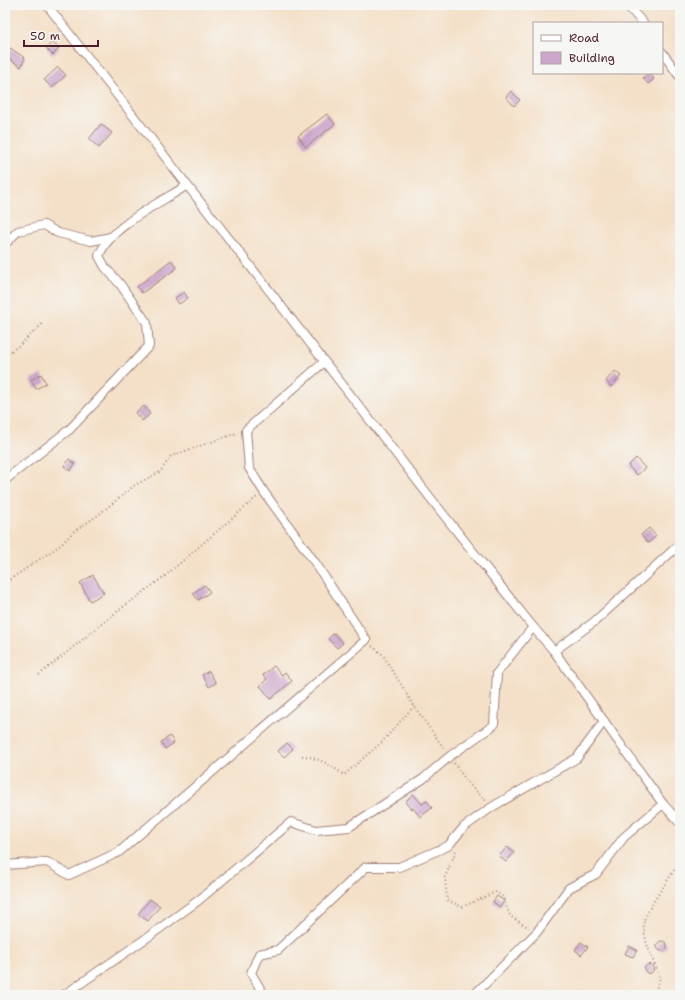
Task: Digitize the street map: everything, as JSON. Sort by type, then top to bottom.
[{"type":"street","points":[[47,5],[324,362],[533,627],[554,651],[663,804],[680,823]]},
{"type":"street","points":[[627,5],[642,22]]},
{"type":"street","points":[[663,53],[680,77]]},
{"type":"street","points":[[5,480],[70,429],[149,346],[147,323],[120,284],[105,267],[99,256],[102,248],[111,237],[139,215],[186,186]]},
{"type":"street","points":[[5,244],[18,231],[44,225],[58,233],[91,241],[111,237]]},
{"type":"street","points":[[5,865],[46,862],[69,875],[119,852],[366,640],[314,561],[264,492],[249,468],[246,430],[324,362]]},
{"type":"street","points":[[554,651],[594,622],[680,544]]},
{"type":"street","points":[[64,995],[199,900],[291,822],[316,830],[349,827],[423,779],[450,756],[494,724],[498,673],[533,627]]},
{"type":"street","points":[[264,995],[251,973],[259,954],[278,950],[366,866],[399,867],[448,846],[464,827],[492,807],[577,758],[604,721]]},
{"type":"street","points":[[474,995],[537,932],[569,888],[596,874],[624,837],[663,804]]},
{"type":"path","points":[[5,356],[22,343],[43,323]]},
{"type":"path","points":[[5,586],[9,580],[62,544],[74,531],[97,516],[136,485],[160,472],[171,456],[246,430]]},
{"type":"path","points":[[39,675],[119,610],[165,576],[264,492]]},
{"type":"path","points":[[366,640],[383,655],[414,706],[469,784],[487,801],[482,806]]},
{"type":"path","points":[[302,756],[308,756],[330,765],[344,775],[382,742],[414,706]]},
{"type":"path","points":[[457,847],[445,877],[447,900],[462,907],[496,892],[503,897],[510,916],[537,932]]},
{"type":"path","points":[[654,995],[660,978],[647,945],[644,921],[666,882],[680,862]]},
{"type":"building","points":[[52,42],[59,48],[53,55],[46,48]]},
{"type":"building","points":[[10,48],[25,58],[21,67],[5,56]]},
{"type":"building","points":[[58,67],[66,75],[52,88],[44,80]]},
{"type":"building","points":[[650,74],[654,79],[648,84],[643,78]]},
{"type":"building","points":[[511,91],[520,100],[514,106],[506,97]]},
{"type":"building","points":[[327,114],[335,124],[306,147],[298,136]]},
{"type":"building","points":[[101,124],[112,133],[99,148],[89,139]]},
{"type":"building","points":[[171,260],[177,268],[142,293],[137,287]]},
{"type":"building","points":[[184,292],[188,298],[179,304],[175,298]]},
{"type":"building","points":[[615,371],[621,376],[611,387],[606,381]]},
{"type":"building","points":[[41,374],[46,383],[36,389],[31,380]]},
{"type":"building","points":[[144,406],[150,414],[142,421],[135,413]]},
{"type":"building","points":[[636,458],[645,468],[637,475],[628,466]]},
{"type":"building","points":[[69,459],[75,464],[70,471],[64,466]]},
{"type":"building","points":[[649,528],[656,536],[648,543],[641,535]]},
{"type":"building","points":[[93,575],[104,593],[90,601],[80,583]]},
{"type":"building","points":[[205,585],[210,592],[198,600],[193,593]]},
{"type":"building","points":[[334,633],[343,643],[337,648],[328,639]]},
{"type":"building","points":[[274,666],[282,675],[285,672],[292,681],[271,699],[260,686],[267,679],[263,675]]},
{"type":"building","points":[[209,671],[216,683],[209,687],[202,675]]},
{"type":"building","points":[[170,736],[174,743],[165,749],[161,742]]},
{"type":"building","points":[[287,743],[293,749],[284,757],[278,751]]},
{"type":"building","points":[[413,794],[422,804],[427,801],[432,808],[420,817],[413,808],[411,809],[405,802]]},
{"type":"building","points":[[507,847],[514,853],[506,862],[499,856]]},
{"type":"building","points":[[497,896],[504,901],[500,907],[493,902]]},
{"type":"building","points":[[150,899],[160,906],[148,921],[138,914]]},
{"type":"building","points":[[660,941],[664,941],[666,942],[666,950],[660,951],[657,948],[657,944]]},
{"type":"building","points":[[581,942],[588,947],[581,955],[575,950]]},
{"type":"building","points":[[629,946],[637,950],[633,957],[625,954]]},
{"type":"building","points":[[649,964],[654,969],[649,974],[644,969]]}]
